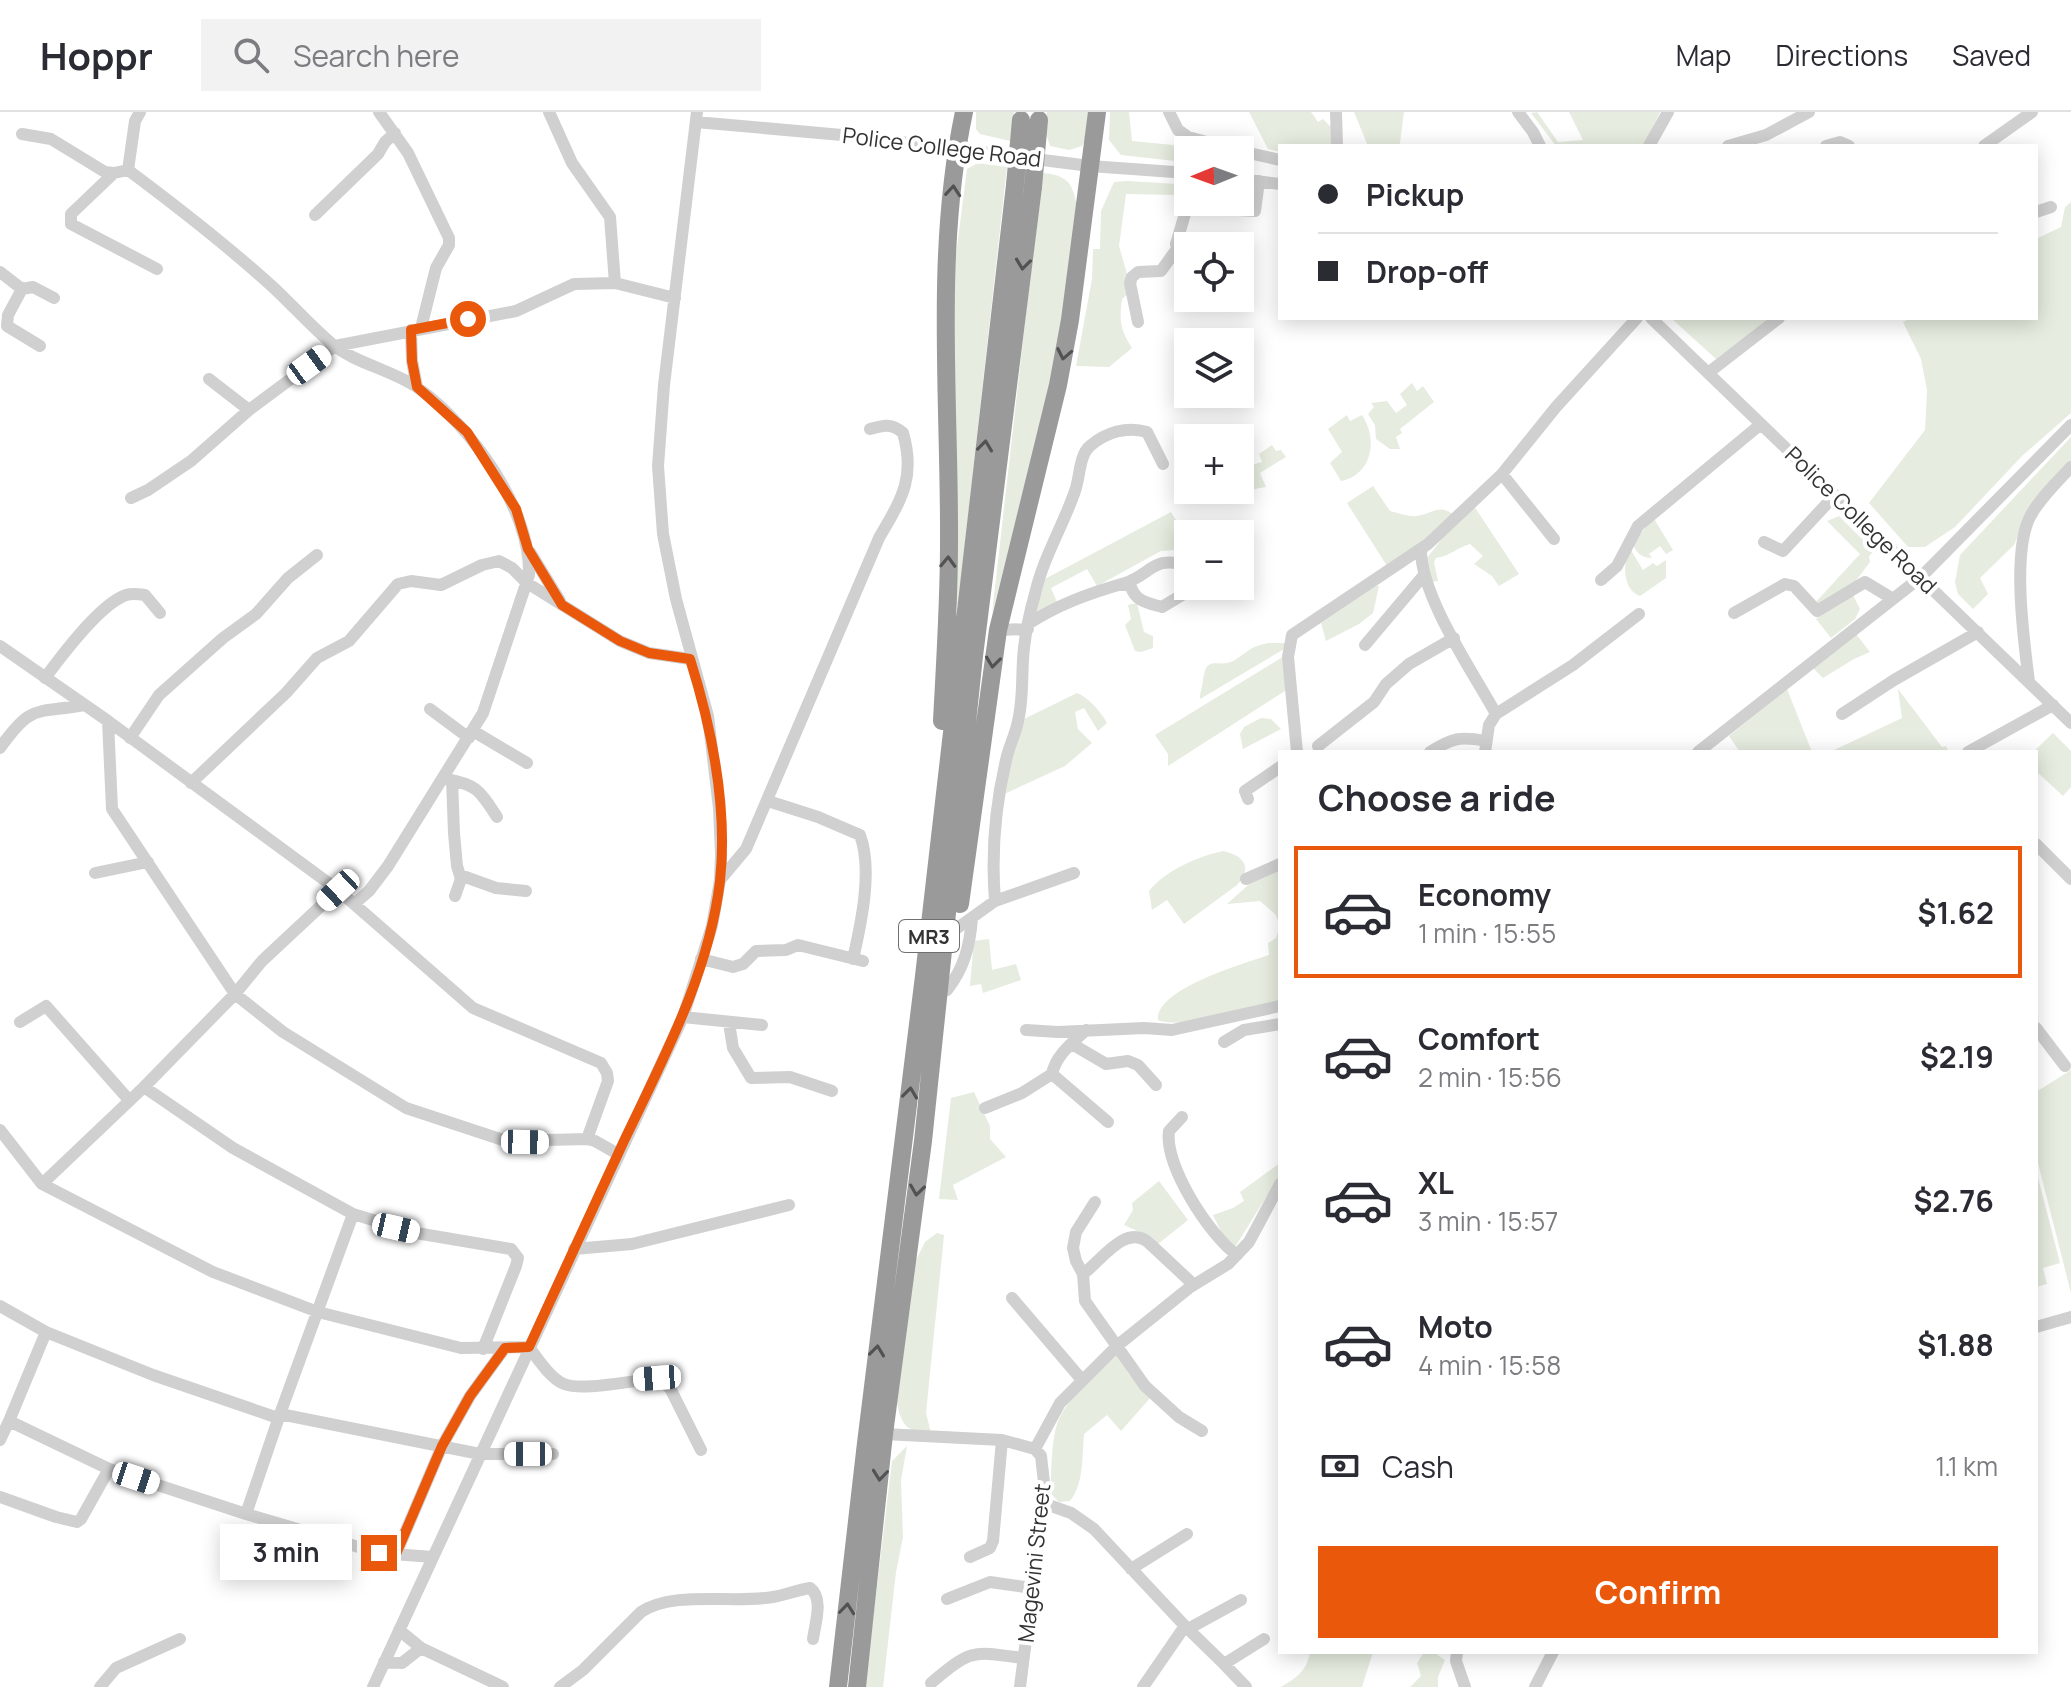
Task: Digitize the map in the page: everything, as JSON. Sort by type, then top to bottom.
[{"type":"highway","points":[[924,976],[942,733],[949,545],[947,255],[956,149],[964,112]]},
{"type":"highway","points":[[923,1141],[998,630],[1058,385],[1070,320],[1097,112]]},
{"type":"highway","name":"MR3","points":[[857,1687],[884,1434],[923,1141],[1030,116]]},
{"type":"highway","name":"MR3","points":[[838,1687],[1024,186]]},
{"type":"street","points":[[128,170],[135,121],[140,112]]},
{"type":"street","points":[[379,112],[395,133],[449,238],[416,329],[412,361],[417,387]]},
{"type":"street","points":[[549,112],[572,163],[610,217],[615,283]]},
{"type":"street","points":[[1169,112],[1178,130],[1187,136]]},
{"type":"street","points":[[1336,112],[1337,144]]},
{"type":"street","points":[[1518,112],[1539,144]]},
{"type":"street","points":[[1650,144],[1668,112]]},
{"type":"street","points":[[1735,144],[1766,135],[1809,112]]},
{"type":"street","points":[[1987,144],[2032,112]]},
{"type":"street","points":[[373,1687],[683,1017],[712,926],[720,880],[715,763],[708,716],[690,659],[663,534],[658,466],[664,385],[697,117]]},
{"type":"street","name":"Police College Road","points":[[697,117],[1090,166],[1174,172]]},
{"type":"street","points":[[315,215],[378,154],[395,133]]},
{"type":"street","points":[[22,134],[51,139],[93,166],[114,173],[128,170],[187,214],[274,288],[335,346],[417,387],[467,432],[516,509],[528,549],[529,575],[497,677],[447,779],[388,866],[369,891],[354,904]]},
{"type":"street","points":[[1254,154],[1278,160]]},
{"type":"street","points":[[114,173],[71,214],[71,224],[157,269]]},
{"type":"street","points":[[1254,180],[1278,184]]},
{"type":"street","points":[[1180,232],[1187,207],[1255,211],[1259,181]]},
{"type":"street","points":[[2038,211],[2051,207]]},
{"type":"street","points":[[1138,322],[1130,283],[1132,277],[1138,272],[1161,271],[1174,259]]},
{"type":"street","points":[[0,272],[22,289],[33,287],[54,298]]},
{"type":"street","points":[[131,498],[191,461],[249,410],[335,346],[516,311],[574,284],[615,283],[675,298]]},
{"type":"street","points":[[22,289],[6,323],[22,337],[40,346]]},
{"type":"street","points":[[1297,750],[1288,657],[1292,635],[1421,550],[1502,474],[1556,407],[1635,320]]},
{"type":"street","name":"Police College Road","points":[[1653,320],[2069,718]]},
{"type":"street","points":[[1708,373],[1776,320]]},
{"type":"street","points":[[209,379],[249,410]]},
{"type":"street","points":[[1601,580],[1617,566],[1638,526],[1761,424]]},
{"type":"street","points":[[720,880],[746,849],[879,538],[905,493],[909,478],[903,433],[889,425],[870,429]]},
{"type":"street","points":[[1701,750],[1921,577],[2071,425]]},
{"type":"street","points":[[995,901],[993,825],[1002,775],[1019,716],[1028,626],[1043,565],[1076,490],[1083,458],[1089,447],[1122,429],[1137,429],[1147,432],[1163,464]]},
{"type":"street","points":[[2029,682],[2020,552],[2029,517],[2071,467]]},
{"type":"street","points":[[1502,474],[1554,539]]},
{"type":"street","points":[[1764,542],[1783,551],[1835,495]]},
{"type":"street","points":[[528,549],[562,605]]},
{"type":"street","points":[[1421,550],[1424,575],[1496,714]]},
{"type":"street","points":[[130,738],[159,695],[223,638],[256,614],[288,578],[317,555]]},
{"type":"street","points":[[191,783],[286,693],[317,658],[349,641],[398,584],[411,581],[441,585],[459,579],[482,565],[499,561],[512,568],[527,583],[620,641],[649,653],[690,659]]},
{"type":"street","points":[[998,630],[1028,626],[1098,589],[1123,584],[1153,566],[1174,564]]},
{"type":"street","points":[[1365,645],[1424,575]]},
{"type":"street","points":[[1734,613],[1785,584],[1794,586],[1817,611],[1865,582],[1893,599]]},
{"type":"street","points":[[1123,584],[1131,587],[1134,596],[1141,601],[1162,607],[1174,600]]},
{"type":"street","points":[[45,678],[75,639],[125,595],[145,595],[160,613]]},
{"type":"street","points":[[1433,750],[1462,737],[1486,747],[1489,725],[1496,714],[1573,665],[1639,614]]},
{"type":"street","points":[[1842,714],[1978,632]]},
{"type":"street","points":[[1318,746],[1374,702],[1386,684],[1409,664],[1454,638]]},
{"type":"street","points":[[0,646],[108,721],[338,890],[473,1008],[601,1063],[608,1081],[587,1139]]},
{"type":"street","points":[[0,748],[17,724],[29,714],[47,708],[84,705]]},
{"type":"street","points":[[1972,750],[2053,705]]},
{"type":"street","points":[[430,709],[527,763]]},
{"type":"street","points":[[108,721],[112,809],[235,994],[283,1032],[406,1108],[506,1141],[587,1139],[618,1154]]},
{"type":"street","points":[[1248,799],[1245,791],[1278,768]]},
{"type":"street","points":[[447,779],[468,782],[480,791],[497,817]]},
{"type":"street","points":[[447,779],[460,875],[460,887],[455,896]]},
{"type":"street","points":[[701,959],[739,966],[756,951],[786,950],[798,945],[858,960],[864,892],[864,845],[860,835],[828,820],[768,801]]},
{"type":"street","points":[[2038,846],[2071,879]]},
{"type":"street","points":[[95,873],[148,862]]},
{"type":"street","points":[[1246,879],[1278,865]]},
{"type":"street","points":[[956,929],[995,901],[1074,873]]},
{"type":"street","points":[[460,875],[496,888],[526,891]]},
{"type":"street","points":[[42,1184],[144,1087],[235,994],[262,961],[338,890]]},
{"type":"street","points":[[947,990],[959,975],[964,961],[972,918]]},
{"type":"street","points":[[20,1022],[46,1006],[129,1100]]},
{"type":"street","points":[[1026,1030],[1172,1030],[1278,1006]]},
{"type":"street","points":[[683,1017],[762,1025]]},
{"type":"street","points":[[729,1023],[733,1048],[751,1078],[790,1077],[832,1091]]},
{"type":"street","points":[[1224,1042],[1244,1030],[1278,1024]]},
{"type":"street","points":[[985,1108],[1022,1093],[1052,1074],[1054,1064],[1086,1030]]},
{"type":"street","points":[[2038,1031],[2065,1066]]},
{"type":"street","points":[[1072,1044],[1106,1064],[1128,1061],[1138,1065],[1156,1085]]},
{"type":"street","points":[[1052,1074],[1108,1122]]},
{"type":"street","points":[[144,1087],[233,1148],[353,1214],[416,1233],[500,1246],[514,1252],[518,1258],[516,1266],[483,1349]]},
{"type":"street","points":[[1182,1117],[1169,1131],[1169,1151],[1206,1222],[1218,1239],[1237,1255]]},
{"type":"street","points":[[0,1130],[42,1184],[213,1272],[318,1312],[444,1346],[483,1349],[529,1347]]},
{"type":"street","points":[[0,1145],[27,1167]]},
{"type":"street","points":[[884,1434],[1002,1440],[1035,1449],[1060,1403],[1118,1345],[1237,1255],[1249,1242],[1278,1188]]},
{"type":"street","points":[[1095,1202],[1076,1232],[1073,1248],[1083,1274],[1085,1301],[1145,1386],[1179,1417],[1202,1431]]},
{"type":"street","points":[[574,1249],[632,1244],[789,1205]]},
{"type":"street","points":[[246,1514],[353,1214]]},
{"type":"street","points":[[1083,1274],[1124,1238],[1133,1235],[1148,1242],[1194,1285]]},
{"type":"street","points":[[1012,1298],[1082,1380]]},
{"type":"street","points":[[0,1306],[46,1332],[153,1375],[279,1416],[480,1454],[553,1454]]},
{"type":"street","points":[[2038,1326],[2071,1317]]},
{"type":"street","points":[[0,1440],[7,1415],[46,1332]]},
{"type":"street","points":[[529,1347],[544,1366],[568,1385],[661,1379],[670,1388],[701,1450]]},
{"type":"street","points":[[396,1554],[442,1446],[470,1396],[505,1348]]},
{"type":"street","points":[[7,1415],[109,1469],[379,1553],[433,1557]]},
{"type":"street","points":[[970,1557],[990,1548],[993,1541],[1002,1440]]},
{"type":"street","name":"Magevini Street","points":[[1020,1687],[1043,1503],[1044,1470],[1041,1456],[1035,1449]]},
{"type":"street","points":[[0,1497],[77,1522],[109,1469]]},
{"type":"street","points":[[1043,1503],[1071,1513],[1094,1529],[1246,1687]]},
{"type":"street","points":[[1131,1569],[1187,1534]]},
{"type":"street","points":[[947,1599],[990,1582],[1032,1588]]},
{"type":"street","points":[[560,1687],[583,1670],[641,1612],[666,1601],[761,1599],[810,1588],[816,1592],[818,1599],[813,1639]]},
{"type":"street","points":[[1143,1687],[1186,1627],[1241,1600]]},
{"type":"street","points":[[399,1630],[421,1648],[503,1687]]},
{"type":"street","points":[[100,1687],[116,1668],[180,1639]]},
{"type":"street","points":[[1224,1664],[1264,1639]]},
{"type":"street","points":[[384,1662],[402,1663],[421,1648]]},
{"type":"street","points":[[931,1683],[963,1657],[972,1654],[1023,1658]]},
{"type":"street","points":[[1457,1654],[1456,1661],[1465,1687]]},
{"type":"street","points":[[1535,1687],[1552,1654]]},
{"type":"shaded area","points":[[976,112],[1014,112],[1010,141],[980,134],[976,129]]},
{"type":"shaded area","points":[[1047,112],[1089,112],[1087,137],[1082,146],[1069,150],[1050,146],[1045,130]]},
{"type":"shaded area","points":[[1110,112],[1129,112],[1132,141],[1173,145],[1174,161],[1121,155],[1109,140]]},
{"type":"shaded area","points":[[1249,112],[1311,112],[1318,122],[1323,119],[1332,128],[1334,144],[1278,144],[1278,152],[1268,149]]},
{"type":"shaded area","points":[[1354,112],[1404,112],[1399,144],[1367,144]]},
{"type":"shaded area","points":[[1537,112],[1558,142],[1583,140],[1569,112],[1660,112],[1645,144],[1554,144],[1531,113]]},
{"type":"shaded area","points":[[978,163],[1007,167],[958,605],[955,605],[954,271],[967,169]]},
{"type":"shaded area","points":[[1042,173],[1060,177],[1070,184],[1078,214],[1051,387],[992,614]]},
{"type":"shaded area","points":[[1114,182],[1174,184],[1174,195],[1126,194],[1119,246],[1128,277],[1128,294],[1122,299],[1121,319],[1132,348],[1109,367],[1076,366],[1092,279],[1093,249],[1100,249],[1101,211]]},
{"type":"shaded area","points":[[2071,202],[2071,413],[2023,455],[1955,527],[1925,547],[1908,547],[1869,503],[1925,430],[1927,390],[1921,359],[1903,322],[2038,320],[2038,238],[2061,227],[2065,207]]},
{"type":"shaded area","points":[[1673,320],[1769,320],[1716,359]]},
{"type":"shaded area","points":[[1412,383],[1417,391],[1423,386],[1434,402],[1400,429],[1402,433],[1396,437],[1400,449],[1390,449],[1376,439],[1375,425],[1368,414],[1374,407],[1371,403],[1387,401],[1396,413],[1407,405],[1400,394]]},
{"type":"shaded area","points":[[1347,415],[1350,421],[1362,415],[1371,446],[1359,472],[1341,481],[1330,463],[1342,452],[1328,429]]},
{"type":"shaded area","points":[[2071,437],[2071,463],[2030,507],[2014,545],[1980,578],[1988,594],[1973,609],[1958,594],[1955,582],[1960,555]]},
{"type":"shaded area","points":[[1272,445],[1286,457],[1260,473],[1266,487],[1254,489],[1254,464],[1262,462],[1259,454]]},
{"type":"shaded area","points":[[1373,486],[1390,511],[1414,516],[1444,510],[1454,515],[1389,569],[1347,503]]},
{"type":"shaded area","points":[[1474,506],[1519,574],[1499,586],[1492,576],[1474,564],[1483,556],[1470,544],[1436,558],[1438,581],[1429,582],[1427,558],[1451,527]]},
{"type":"shaded area","points":[[1171,512],[1176,520],[1174,550],[1161,551],[1097,586],[1087,569],[1051,588],[1057,602],[1032,619],[1041,581]]},
{"type":"shaded area","points":[[1839,516],[1874,551],[1869,556],[1870,562],[1852,586],[1822,607],[1814,604],[1860,554],[1827,521]]},
{"type":"shaded area","points":[[1653,517],[1673,550],[1666,554],[1660,546],[1649,554],[1652,558],[1648,558],[1640,554],[1633,544]]},
{"type":"shaded area","points":[[1629,547],[1643,570],[1653,563],[1657,566],[1666,560],[1666,578],[1640,596],[1627,582],[1625,568]]},
{"type":"shaded area","points":[[1379,586],[1373,613],[1326,641],[1321,623]]},
{"type":"shaded area","points":[[1853,595],[1860,609],[1855,619],[1831,638],[1816,619],[1847,596]]},
{"type":"shaded area","points":[[1137,603],[1144,632],[1153,636],[1153,648],[1141,652],[1135,651],[1125,625],[1131,619],[1128,605]]},
{"type":"shaded area","points":[[1856,634],[1870,652],[1823,678],[1813,668]]},
{"type":"shaded area","points":[[1286,643],[1284,649],[1200,699],[1207,666],[1229,663],[1254,647]]},
{"type":"shaded area","points":[[1286,655],[1288,689],[1168,766],[1168,754],[1155,735]]},
{"type":"shaded area","points":[[1787,689],[1811,750],[1739,750],[1729,736]]},
{"type":"shaded area","points":[[1898,689],[1942,747],[1946,746],[1948,750],[1834,750],[1902,718]]},
{"type":"shaded area","points":[[1077,693],[1094,706],[1107,723],[1098,731],[1084,708],[1075,712],[1078,729],[1092,743],[1065,766],[1002,795],[1022,720]]},
{"type":"shaded area","points":[[1261,718],[1271,719],[1281,729],[1243,749],[1240,734],[1244,727]]},
{"type":"shaded area","points":[[2053,733],[2071,751],[2071,787],[2063,796],[2038,773],[2038,750],[2035,750]]},
{"type":"shaded area","points":[[1223,851],[1244,863],[1245,873],[1237,885],[1184,924],[1167,900],[1152,910],[1149,891],[1156,883],[1193,861]]},
{"type":"shaded area","points":[[1278,868],[1278,920],[1260,901],[1227,904],[1256,878]]},
{"type":"shaded area","points":[[1278,932],[1278,1002],[1200,1020],[1158,1020],[1161,1009],[1185,988],[1269,955],[1268,943],[1276,938]]},
{"type":"shaded area","points":[[989,939],[992,970],[1016,964],[1021,980],[983,993],[981,984],[970,986],[974,941]]},
{"type":"shaded area","points":[[2071,1070],[2071,1293],[2038,1163],[2038,1091]]},
{"type":"shaded area","points":[[974,1092],[990,1126],[990,1139],[1006,1157],[953,1185],[958,1200],[939,1199],[951,1098]]},
{"type":"shaded area","points":[[1278,1164],[1278,1178],[1235,1247],[1226,1242],[1213,1215],[1244,1201],[1240,1192]]},
{"type":"shaded area","points":[[2038,1178],[2060,1263],[2043,1268],[2047,1284],[2038,1286]]},
{"type":"shaded area","points":[[1159,1181],[1188,1220],[1158,1244],[1153,1238],[1124,1225],[1133,1210],[1132,1203]]},
{"type":"shaded area","points":[[937,1233],[944,1235],[926,1413],[931,1433],[906,1426],[897,1402],[915,1262],[925,1242]]},
{"type":"shaded area","points":[[1118,1353],[1128,1373],[1151,1397],[1121,1431],[1107,1415],[1084,1434],[1078,1486],[1070,1501],[1059,1502],[1051,1494],[1056,1426],[1078,1392]]},
{"type":"shaded area","points":[[907,1446],[901,1480],[903,1537],[883,1687],[865,1687],[892,1461]]},
{"type":"shaded area","points":[[1309,1654],[1372,1654],[1362,1687],[1281,1687],[1300,1673]]},
{"type":"shaded area","points":[[1423,1654],[1436,1654],[1445,1660],[1438,1677],[1438,1687],[1410,1687],[1421,1676],[1417,1663]]},
{"type":"route","points":[[379,1553],[396,1554],[442,1446],[470,1396],[505,1348],[529,1347],[683,1017],[712,926],[720,880],[715,763],[708,716],[690,659],[649,653],[620,641],[562,605],[528,549],[516,509],[467,432],[417,387],[411,330],[468,319]]}]
